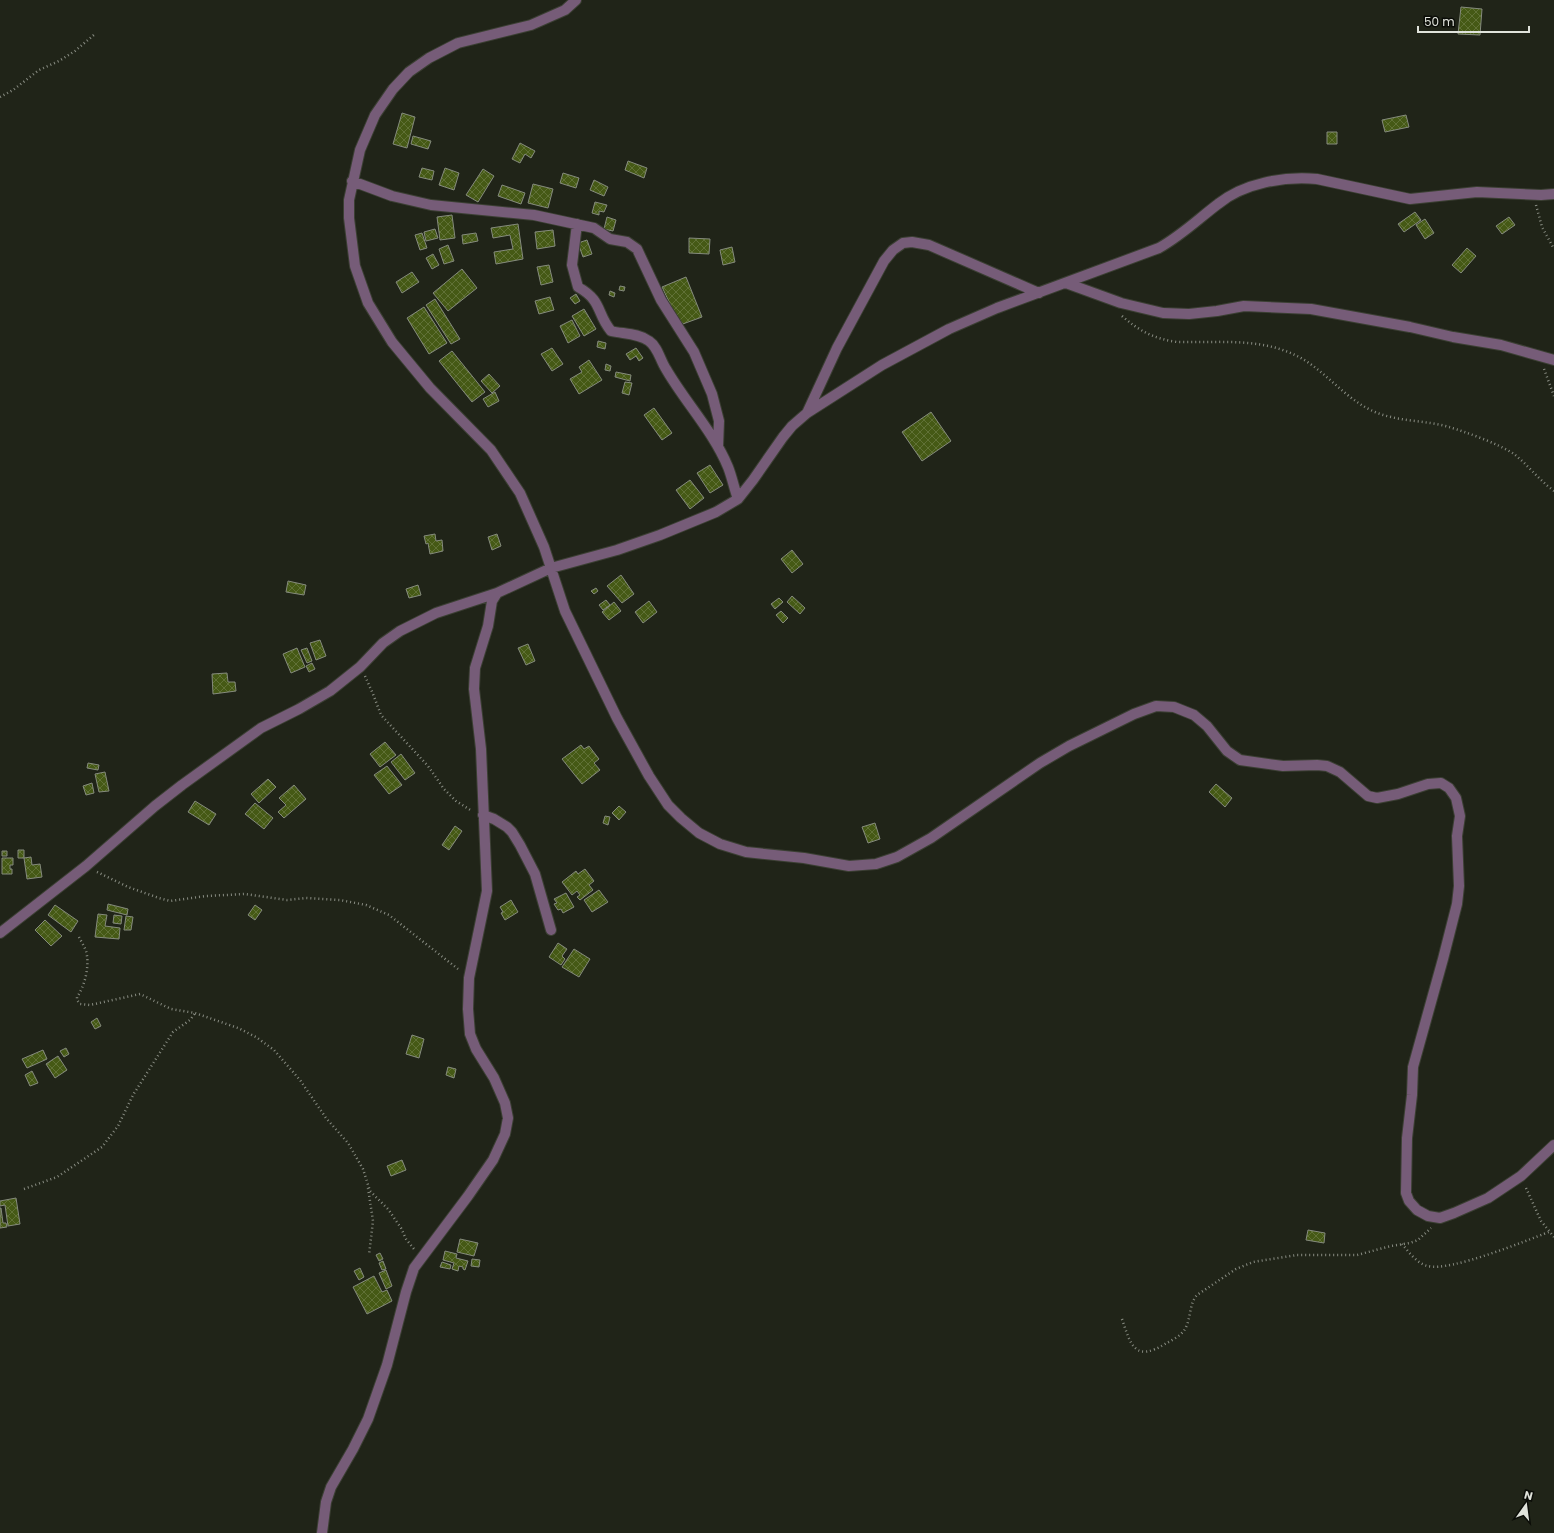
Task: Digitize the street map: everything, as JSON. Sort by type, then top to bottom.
[{"type":"street","points":[[576,0],[565,10],[531,25],[458,43],[429,58],[409,72],[393,89],[375,115],[360,150],[349,200],[351,232],[355,266],[368,303],[392,342],[430,388],[491,450],[520,493],[537,529],[565,611],[617,718],[649,776],[668,805],[681,818],[700,833],[720,844],[746,852],[804,858],[849,866],[876,864],[897,857],[932,838],[1040,763],[1063,749],[1134,714],[1156,706],[1174,707],[1194,715],[1207,726],[1227,751],[1240,760],[1283,766],[1327,766],[1340,772],[1368,796],[1377,798],[1398,794],[1428,784],[1441,783],[1449,788],[1456,798],[1460,816],[1457,836],[1459,886],[1457,904],[1413,1067],[1412,1095],[1407,1138],[1406,1193],[1409,1201],[1417,1210],[1428,1216],[1440,1218],[1488,1198],[1521,1176],[1554,1145]]},
{"type":"street","points":[[0,933],[86,866],[155,806],[261,728],[299,709],[330,690],[360,667],[384,643],[400,631],[436,613],[497,593],[551,568],[610,552],[660,535],[716,512],[738,499],[766,463],[783,437],[792,426],[807,413],[882,365],[942,332],[997,308],[1159,248],[1175,239],[1219,203],[1246,188],[1273,182],[1303,178],[1336,182],[1368,191],[1410,199],[1477,192],[1534,195],[1554,194]]},
{"type":"street","points":[[352,181],[392,196],[431,205],[534,215],[594,228],[610,239],[627,242],[637,249],[665,306],[694,352],[712,394],[719,421],[718,447]]},
{"type":"street","points":[[577,224],[572,265],[578,287],[594,298],[605,325],[611,331],[639,336],[650,341],[657,349],[665,368],[718,447],[728,468],[738,499]]},
{"type":"street","points":[[807,413],[837,348],[879,269],[893,250],[903,243],[912,242],[929,245],[1039,293]]},
{"type":"street","points":[[1066,283],[1105,298],[1163,313],[1189,314],[1244,306],[1311,309],[1356,316],[1453,337],[1501,345],[1554,360]]},
{"type":"street","points":[[322,1533],[326,1502],[331,1487],[353,1449],[368,1418],[387,1365],[406,1292],[414,1268],[493,1160],[505,1134],[508,1118],[505,1103],[494,1078],[476,1049],[470,1034],[468,1009],[469,978],[487,891],[480,729],[474,689],[475,668],[488,626],[492,601],[497,593]]},
{"type":"street","points":[[483,815],[494,819],[512,832],[535,874],[551,930]]},
{"type":"path","points":[[0,97],[13,90],[39,70],[59,61],[95,34]]},
{"type":"path","points":[[1534,195],[1539,219],[1547,238],[1554,249]]},
{"type":"path","points":[[1105,298],[1142,332],[1159,338],[1177,342],[1253,342],[1284,350],[1310,364],[1352,398],[1373,411],[1391,417],[1449,427],[1514,454],[1536,476],[1554,491]]},
{"type":"path","points":[[1538,355],[1554,396]]},
{"type":"path","points":[[360,667],[381,715],[428,766],[444,789],[456,801],[472,811],[483,815]]},
{"type":"path","points":[[86,866],[128,887],[159,898],[170,900],[245,894],[287,900],[306,898],[340,900],[366,905],[388,915],[397,921],[469,978]]},
{"type":"path","points":[[79,937],[86,952],[87,964],[82,991],[77,997],[80,1004],[90,1005],[140,994],[171,1009],[195,1013],[238,1028],[256,1037],[274,1050],[300,1080],[326,1118],[348,1143],[363,1169],[368,1187],[373,1221],[369,1255]]},
{"type":"path","points":[[24,1190],[57,1177],[102,1147],[118,1126],[133,1095],[173,1032],[190,1020],[195,1013]]},
{"type":"path","points":[[1521,1176],[1536,1212],[1554,1237]]},
{"type":"path","points":[[368,1187],[376,1198],[388,1209],[412,1247],[422,1256]]},
{"type":"path","points":[[1122,1319],[1130,1341],[1134,1347],[1143,1352],[1148,1352],[1180,1335],[1184,1331],[1194,1299],[1197,1295],[1242,1266],[1268,1259],[1297,1255],[1357,1255],[1418,1240],[1440,1218]]},
{"type":"path","points":[[1402,1244],[1418,1262],[1427,1266],[1437,1267],[1471,1260],[1549,1232]]},
{"type":"building","points":[[1461,7],[1482,9],[1480,35],[1458,34]]},
{"type":"building","points":[[402,113],[415,117],[407,148],[393,144]]},
{"type":"building","points":[[1406,115],[1409,127],[1385,132],[1382,120]]},
{"type":"building","points":[[1327,132],[1337,132],[1337,144],[1327,144]]},
{"type":"building","points":[[413,136],[431,141],[428,149],[411,144]]},
{"type":"building","points":[[520,143],[535,151],[531,158],[525,154],[520,163],[512,159]]},
{"type":"building","points":[[628,161],[647,168],[644,178],[625,170]]},
{"type":"building","points":[[422,168],[434,171],[432,180],[419,177]]},
{"type":"building","points":[[445,168],[459,173],[454,190],[439,185]]},
{"type":"building","points":[[483,169],[494,176],[478,202],[466,195]]},
{"type":"building","points":[[563,173],[579,178],[576,188],[560,183]]},
{"type":"building","points":[[594,180],[608,187],[604,196],[590,190]]},
{"type":"building","points":[[533,184],[553,189],[548,208],[528,203]]},
{"type":"building","points":[[502,185],[525,193],[521,204],[498,196]]},
{"type":"building","points":[[595,202],[607,205],[604,212],[599,211],[599,215],[592,213]]},
{"type":"building","points":[[1415,212],[1421,220],[1404,232],[1398,224]]},
{"type":"building","points":[[452,215],[455,238],[440,240],[437,217]]},
{"type":"building","points":[[607,217],[616,220],[613,231],[604,229]]},
{"type":"building","points":[[1509,217],[1515,225],[1502,234],[1496,226]]},
{"type":"building","points":[[1425,219],[1434,233],[1425,239],[1416,225]]},
{"type":"building","points":[[518,224],[523,259],[496,264],[494,252],[513,249],[510,235],[493,238],[491,228]]},
{"type":"building","points":[[435,229],[438,238],[426,241],[424,232]]},
{"type":"building","points":[[553,230],[555,246],[537,249],[535,232]]},
{"type":"building","points":[[422,233],[427,248],[420,250],[415,235]]},
{"type":"building","points":[[476,233],[478,241],[463,244],[462,235]]},
{"type":"building","points":[[689,238],[710,239],[709,254],[689,253]]},
{"type":"building","points":[[587,240],[592,254],[583,257],[578,243]]},
{"type":"building","points":[[448,245],[454,261],[444,264],[439,249]]},
{"type":"building","points":[[732,247],[735,262],[723,265],[720,250]]},
{"type":"building","points":[[1467,248],[1476,256],[1461,273],[1452,265]]},
{"type":"building","points":[[433,254],[439,265],[432,269],[426,258]]},
{"type":"building","points":[[549,265],[553,282],[541,285],[537,267]]},
{"type":"building","points":[[462,269],[477,288],[448,311],[433,293]]},
{"type":"building","points":[[412,272],[419,282],[402,293],[396,282]]},
{"type":"building","points":[[686,277],[702,317],[680,325],[662,287]]},
{"type":"building","points":[[620,286],[625,287],[624,291],[619,290]]},
{"type":"building","points":[[610,291],[615,293],[614,297],[609,295]]},
{"type":"building","points":[[576,294],[580,301],[575,304],[570,298]]},
{"type":"building","points":[[550,297],[554,310],[539,314],[535,301]]},
{"type":"building","points":[[435,299],[460,339],[451,344],[426,305]]},
{"type":"building","points":[[424,307],[447,343],[429,354],[407,318]]},
{"type":"building","points":[[584,309],[596,329],[584,336],[572,316]]},
{"type":"building","points":[[572,320],[580,336],[568,343],[560,326]]},
{"type":"building","points":[[598,341],[606,343],[605,349],[597,347]]},
{"type":"building","points":[[552,348],[563,364],[552,371],[541,354]]},
{"type":"building","points":[[636,348],[643,358],[639,361],[636,356],[630,360],[626,354]]},
{"type":"building","points":[[452,351],[485,392],[472,402],[439,361]]},
{"type":"building","points":[[589,360],[602,380],[579,394],[570,379],[582,372],[579,367]]},
{"type":"building","points":[[606,364],[611,366],[610,371],[605,370]]},
{"type":"building","points":[[616,372],[631,375],[630,381],[615,377]]},
{"type":"building","points":[[489,374],[500,386],[492,393],[481,381]]},
{"type":"building","points":[[625,382],[632,383],[629,395],[622,393]]},
{"type":"building","points":[[495,392],[499,401],[488,407],[483,399]]},
{"type":"building","points":[[654,408],[672,433],[662,440],[644,415]]},
{"type":"building","points":[[931,412],[951,441],[922,461],[902,432]]},
{"type":"building","points":[[710,465],[723,485],[710,493],[697,473]]},
{"type":"building","points":[[690,480],[704,498],[690,509],[676,490]]},
{"type":"building","points":[[435,534],[436,541],[442,540],[443,551],[430,554],[428,543],[426,544],[424,536]]},
{"type":"building","points":[[497,534],[501,546],[492,550],[488,537]]},
{"type":"building","points":[[792,550],[803,564],[792,573],[781,559]]},
{"type":"building","points":[[621,575],[634,594],[622,603],[607,586]]},
{"type":"building","points":[[288,581],[306,585],[304,595],[286,592]]},
{"type":"building","points":[[418,585],[421,595],[409,598],[406,589]]},
{"type":"building","points":[[596,588],[598,591],[594,594],[591,591]]},
{"type":"building","points":[[792,596],[805,608],[800,614],[787,602]]},
{"type":"building","points":[[779,598],[783,602],[775,609],[771,604]]},
{"type":"building","points":[[606,600],[610,605],[603,610],[599,605]]},
{"type":"building","points":[[649,601],[657,612],[643,623],[635,612]]},
{"type":"building","points":[[614,602],[621,611],[609,620],[602,612]]},
{"type":"building","points":[[781,611],[788,618],[783,623],[776,615]]},
{"type":"building","points":[[320,640],[326,656],[316,660],[310,643]]},
{"type":"building","points":[[528,644],[535,661],[526,665],[518,648]]},
{"type":"building","points":[[297,648],[305,667],[291,673],[283,654]]},
{"type":"building","points":[[307,648],[312,661],[307,663],[301,650]]},
{"type":"building","points":[[312,663],[315,669],[309,672],[306,666]]},
{"type":"building","points":[[227,673],[228,682],[235,682],[236,691],[213,694],[212,674]]},
{"type":"building","points":[[385,742],[396,755],[380,767],[370,754]]},
{"type":"building","points":[[581,745],[584,749],[589,746],[599,759],[594,763],[600,770],[582,784],[562,759]]},
{"type":"building","points":[[401,754],[415,773],[405,780],[391,762]]},
{"type":"building","points":[[88,763],[99,765],[98,770],[87,768]]},
{"type":"building","points":[[387,766],[402,785],[389,794],[374,775]]},
{"type":"building","points":[[105,772],[109,791],[99,792],[95,774]]},
{"type":"building","points":[[268,779],[276,787],[259,803],[251,794]]},
{"type":"building","points":[[92,783],[94,793],[86,795],[83,786]]},
{"type":"building","points":[[1216,784],[1232,798],[1225,807],[1209,792]]},
{"type":"building","points":[[294,785],[306,799],[284,818],[278,812],[286,805],[279,798]]},
{"type":"building","points":[[195,801],[216,814],[209,825],[188,812]]},
{"type":"building","points":[[255,803],[273,818],[264,829],[245,814]]},
{"type":"building","points":[[619,806],[626,812],[619,820],[612,813]]},
{"type":"building","points":[[605,816],[610,817],[608,825],[603,823]]},
{"type":"building","points":[[875,823],[880,839],[868,843],[862,827]]},
{"type":"building","points":[[455,826],[462,831],[449,850],[442,845]]},
{"type":"building","points":[[18,850],[24,850],[24,858],[18,858]]},
{"type":"building","points":[[2,851],[7,851],[7,856],[2,856]]},
{"type":"building","points":[[31,857],[32,865],[40,864],[42,877],[27,879],[24,858]]},
{"type":"building","points":[[2,858],[13,858],[13,865],[10,865],[12,874],[2,874]]},
{"type":"building","points":[[585,869],[594,881],[589,885],[593,890],[580,900],[577,897],[580,895],[577,891],[572,895],[562,882],[576,871],[578,874]]},
{"type":"building","points":[[599,890],[608,902],[592,912],[584,900]]},
{"type":"building","points":[[566,893],[574,907],[563,913],[561,909],[558,910],[554,904],[557,903],[554,899]]},
{"type":"building","points":[[511,900],[518,912],[505,920],[501,913],[503,912],[500,907]]},
{"type":"building","points":[[108,904],[128,909],[127,915],[107,910]]},
{"type":"building","points":[[55,905],[78,921],[71,932],[48,915]]},
{"type":"building","points":[[255,905],[262,910],[255,920],[248,915]]},
{"type":"building","points":[[98,914],[107,915],[105,926],[120,928],[119,939],[95,937]]},
{"type":"building","points":[[114,915],[122,916],[121,924],[113,923]]},
{"type":"building","points":[[126,916],[133,917],[131,930],[124,930]]},
{"type":"building","points":[[45,920],[62,936],[51,946],[35,930]]},
{"type":"building","points":[[558,943],[567,949],[562,956],[565,959],[561,965],[549,957]]},
{"type":"building","points":[[574,949],[590,959],[579,977],[562,967]]},
{"type":"building","points":[[97,1018],[101,1026],[95,1029],[91,1022]]},
{"type":"building","points":[[412,1035],[424,1039],[419,1058],[406,1054]]},
{"type":"building","points":[[66,1048],[69,1054],[64,1057],[60,1051]]},
{"type":"building","points":[[43,1050],[47,1059],[27,1068],[22,1059]]},
{"type":"building","points":[[58,1056],[67,1070],[55,1078],[46,1064]]},
{"type":"building","points":[[448,1067],[456,1069],[454,1078],[446,1075]]},
{"type":"building","points":[[32,1071],[38,1083],[30,1086],[25,1075]]},
{"type":"building","points":[[402,1160],[406,1170],[391,1176],[387,1166]]},
{"type":"building","points":[[16,1198],[20,1224],[8,1226],[5,1205],[0,1206],[0,1201]]},
{"type":"building","points":[[0,1208],[3,1223],[6,1223],[7,1227],[0,1228]]},
{"type":"building","points":[[1308,1230],[1325,1233],[1324,1243],[1306,1240]]},
{"type":"building","points":[[460,1239],[478,1243],[474,1256],[457,1252]]},
{"type":"building","points":[[445,1251],[457,1254],[456,1258],[468,1261],[465,1270],[463,1267],[459,1266],[458,1271],[452,1269],[454,1263],[443,1260]]},
{"type":"building","points":[[380,1253],[383,1259],[379,1261],[376,1255]]},
{"type":"building","points":[[472,1259],[480,1260],[479,1267],[471,1266]]},
{"type":"building","points":[[383,1261],[386,1269],[382,1270],[379,1263]]},
{"type":"building","points":[[442,1262],[451,1265],[450,1269],[440,1267]]},
{"type":"building","points":[[360,1268],[364,1277],[359,1280],[354,1271]]},
{"type":"building","points":[[386,1270],[392,1286],[386,1289],[379,1273]]},
{"type":"building","points":[[374,1276],[382,1292],[387,1290],[392,1301],[367,1314],[353,1287]]}]
